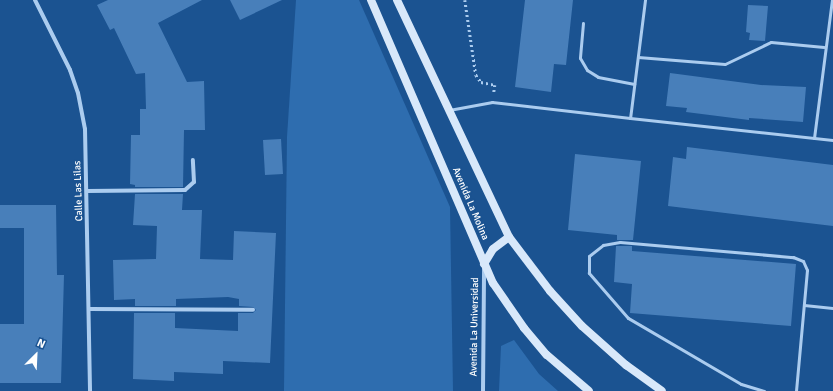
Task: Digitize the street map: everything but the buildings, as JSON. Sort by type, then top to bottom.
[{"type":"main road","name":"Avenida La Molina","points":[[371,0],[484,264],[504,301],[547,355],[588,391]]},
{"type":"main road","name":"Avenida La Molina","points":[[397,0],[447,111],[509,238],[550,291],[582,326],[626,365],[662,391]]},
{"type":"main road","points":[[484,264],[493,249],[509,238]]},
{"type":"street","name":"Calle Las Lilas","points":[[35,0],[70,70],[78,93],[85,129],[90,391]]},
{"type":"street","points":[[87,191],[185,190],[194,182],[193,160]]},
{"type":"street","name":"Avenida La Universidad","points":[[483,391],[484,264]]},
{"type":"street","points":[[89,310],[253,310]]},
{"type":"lane","points":[[630,118],[645,0]]},
{"type":"lane","points":[[814,138],[824,47],[832,0]]},
{"type":"lane","points":[[583,23],[580,58],[587,70],[598,77],[634,84]]},
{"type":"lane","points":[[638,57],[725,64],[771,42],[824,47]]},
{"type":"lane","points":[[447,111],[494,102],[833,140]]},
{"type":"lane","points":[[764,391],[741,384],[628,318],[589,273],[589,256],[603,246],[620,242],[793,257],[803,262],[807,270],[796,391]]},
{"type":"lane","points":[[804,305],[833,308]]},
{"type":"path","points":[[465,0],[476,75],[481,82],[495,85],[494,102]]},
{"type":"shaded area","points":[[296,0],[359,0],[450,207],[453,391],[284,391],[287,137]]},
{"type":"shaded area","points":[[514,340],[539,374],[558,391],[499,391],[501,346]]}]
